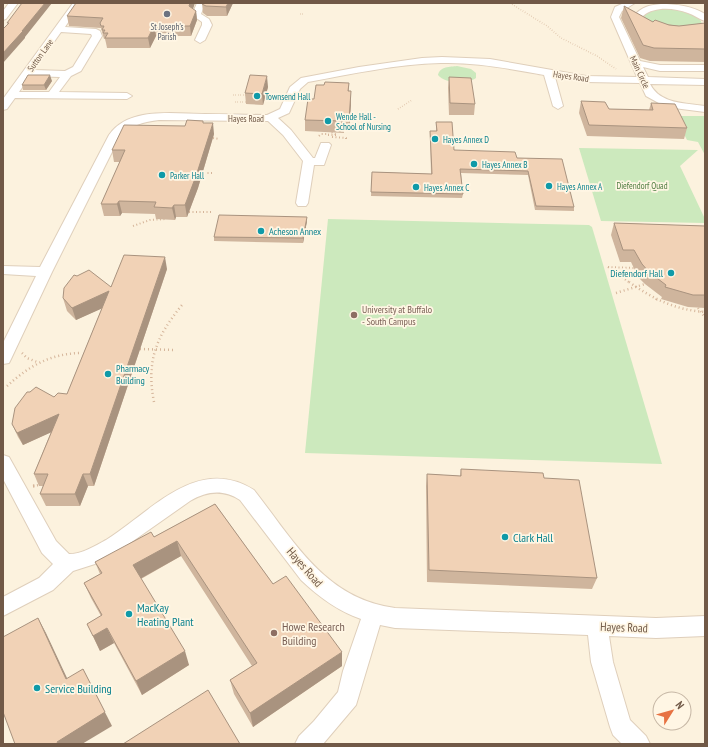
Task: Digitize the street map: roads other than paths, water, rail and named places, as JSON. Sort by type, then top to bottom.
[{"type":"street","points":[[3,16],[14,3]]},
{"type":"street","name":"Sutton Lane","points":[[3,107],[76,3]]},
{"type":"street","points":[[200,40],[207,25],[206,21],[196,15],[201,3]]},
{"type":"street","name":"Main Circle","points":[[629,3],[618,9],[615,17],[650,94],[677,107],[705,109]]},
{"type":"street","points":[[688,3],[705,7]]},
{"type":"street","points":[[660,31],[640,22],[638,16],[641,12],[648,8],[663,4],[691,11],[705,18]]},
{"type":"street","points":[[52,95],[67,74],[77,69],[97,36],[97,33],[93,31],[59,29]]},
{"type":"street","name":"Hayes Road","points":[[3,360],[45,272],[115,135],[120,129],[133,122],[153,117],[271,118],[285,111],[295,87],[304,80],[380,66],[422,61],[456,60],[502,64],[586,78],[705,82]]},
{"type":"street","points":[[637,64],[660,68],[705,68]]},
{"type":"street","points":[[28,73],[67,74]]},
{"type":"street","points":[[549,73],[558,106]]},
{"type":"street","points":[[12,95],[127,96]]},
{"type":"street","points":[[271,118],[282,126],[298,150],[309,161],[320,162],[324,139]]},
{"type":"street","points":[[302,203],[309,161]]},
{"type":"street","points":[[3,270],[45,272]]},
{"type":"street","points":[[3,462],[49,547],[57,556],[68,563],[46,584],[3,607]]},
{"type":"street","name":"Hayes Road","points":[[68,563],[84,560],[100,553],[123,539],[176,500],[191,492],[211,484],[222,485],[240,490],[247,495],[308,574],[318,584],[345,604],[373,614],[395,618],[597,627],[656,628],[705,626]]},
{"type":"street","points":[[307,744],[322,729],[348,697],[354,671],[373,614]]},
{"type":"street","points":[[597,627],[602,662],[621,727],[638,744]]},
{"type":"place","name":"St Joseph's Parish","points":[[167,14]]},
{"type":"place","name":"Townsend Hall","points":[[257,96]]},
{"type":"place","name":"Wende Hall - School of Nursing","points":[[328,121]]},
{"type":"place","name":"Hayes Annex D","points":[[435,139]]},
{"type":"place","name":"Hayes Annex B","points":[[474,164]]},
{"type":"place","name":"Parker Hall","points":[[162,175]]},
{"type":"place","name":"Hayes Annex A","points":[[549,186]]},
{"type":"place","name":"Hayes Annex C","points":[[416,187]]},
{"type":"place","name":"Acheson Annex","points":[[261,231]]},
{"type":"place","name":"Diefendorf Hall","points":[[671,273]]},
{"type":"place","name":"University at Buffalo - South Campus","points":[[354,315]]},
{"type":"place","name":"Pharmacy Building","points":[[108,374]]},
{"type":"place","name":"Clark Hall","points":[[505,537]]},
{"type":"place","name":"MacKay Heating Plant","points":[[129,614]]},
{"type":"place","name":"Howe Research Building","points":[[274,633]]},
{"type":"place","name":"Service Building","points":[[37,688]]},
{"type":"park label","name":"Diefendorf Quad","points":[[642,185]]}]
